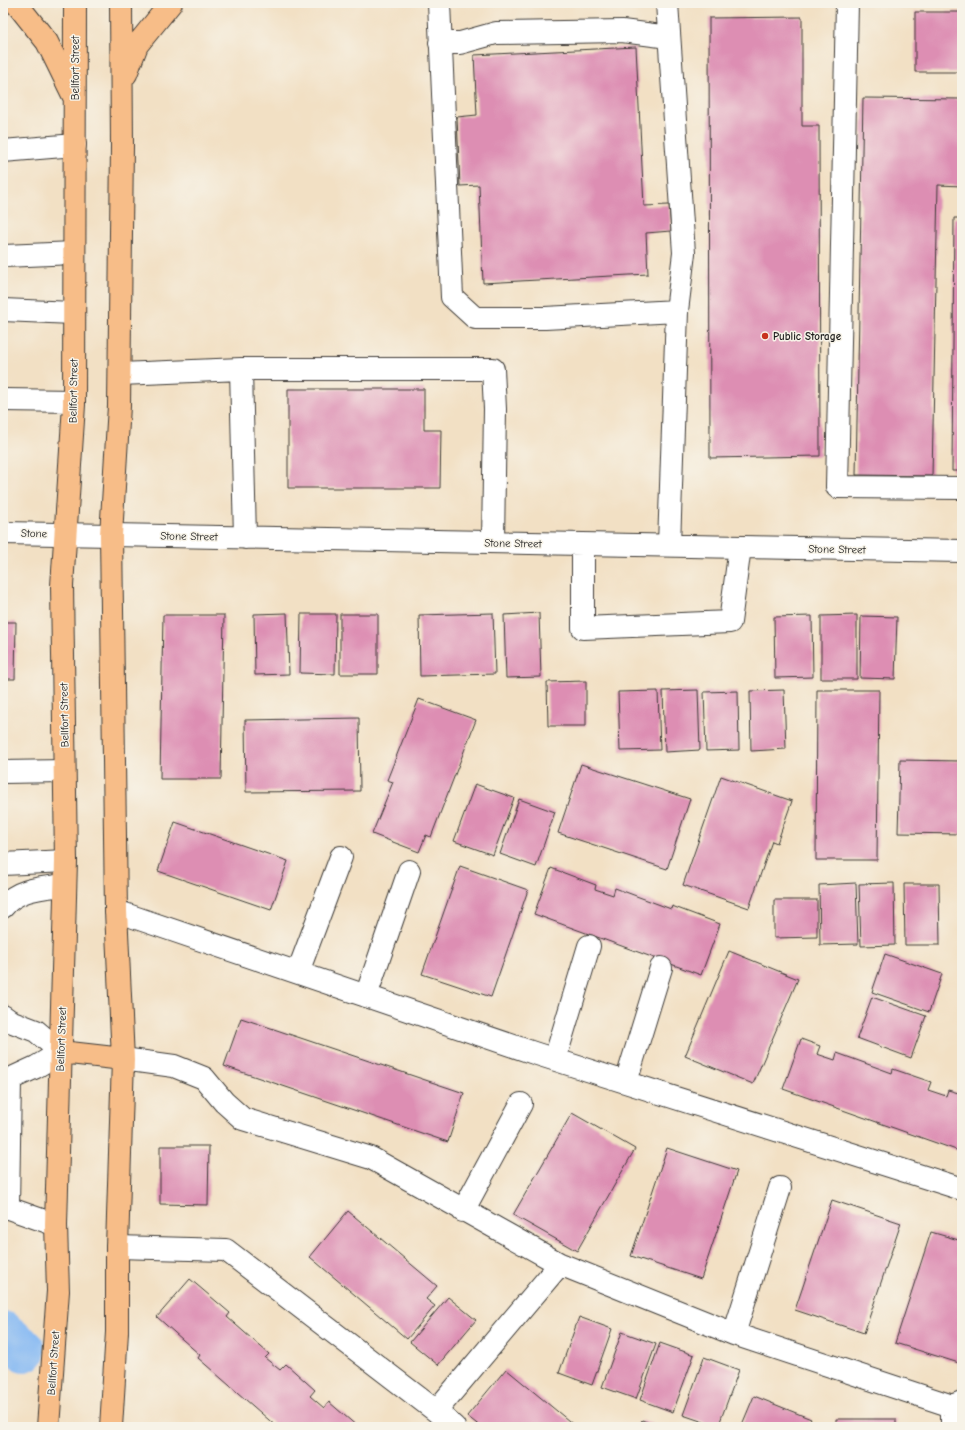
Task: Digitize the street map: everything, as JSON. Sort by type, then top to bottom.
[{"type":"main road","points":[[16,3],[47,42],[75,100]]},
{"type":"main road","name":"Bellfort Street","points":[[48,1427],[58,1291],[56,1225],[66,861],[62,586],[64,534],[74,401],[73,313],[75,3]]},
{"type":"main road","points":[[111,1427],[117,1332],[117,1247],[123,1058],[116,911],[111,535],[120,406],[122,84],[121,3]]},
{"type":"main road","points":[[122,84],[137,45],[171,3]]},
{"type":"main road","points":[[61,1052],[123,1058]]},
{"type":"street","points":[[438,3],[452,297],[475,318],[545,318],[677,312]]},
{"type":"street","points":[[667,3],[684,253],[677,312],[669,545]]},
{"type":"street","points":[[847,3],[837,487],[962,488]]},
{"type":"street","points":[[440,43],[460,43],[496,33],[622,31],[670,37]]},
{"type":"street","points":[[3,151],[75,145]]},
{"type":"street","points":[[4,256],[74,253]]},
{"type":"street","points":[[3,310],[73,313]]},
{"type":"street","points":[[120,374],[241,369],[493,369],[495,409],[493,542]]},
{"type":"street","points":[[241,369],[245,538]]},
{"type":"street","points":[[3,400],[74,401]]},
{"type":"street","name":"Stone","points":[[3,533],[64,534]]},
{"type":"street","name":"Stone Street","points":[[64,534],[962,551]]},
{"type":"street","points":[[583,544],[583,628],[730,622],[740,547]]},
{"type":"street","points":[[3,772],[64,771]]},
{"type":"street","points":[[298,972],[341,857]]},
{"type":"street","points":[[3,864],[66,861]]},
{"type":"street","points":[[366,996],[409,871]]},
{"type":"street","points":[[3,908],[8,901],[29,890],[65,886]]},
{"type":"street","points":[[116,911],[555,1059],[962,1188]]},
{"type":"street","points":[[555,1059],[590,946]]},
{"type":"street","points":[[626,1082],[661,968]]},
{"type":"street","points":[[3,1016],[10,1021],[36,1031],[61,1052],[36,1067],[10,1079],[8,1208],[56,1225]]},
{"type":"street","points":[[123,1058],[174,1066],[204,1078],[224,1102],[243,1119],[371,1158],[463,1211],[560,1264],[734,1334],[955,1412]]},
{"type":"street","points":[[463,1211],[521,1104]]},
{"type":"street","points":[[734,1334],[780,1188]]},
{"type":"street","points":[[117,1247],[226,1250],[443,1421],[560,1264]]},
{"type":"building","points":[[915,12],[962,12],[962,72],[915,72]]},
{"type":"building","name":"Public Storage","points":[[802,17],[802,126],[819,126],[820,456],[710,458],[709,18]]},
{"type":"building","points":[[636,47],[644,206],[669,205],[671,231],[646,233],[648,274],[483,283],[479,185],[460,186],[457,117],[477,115],[474,55]]},
{"type":"building","points":[[863,98],[962,99],[962,186],[938,185],[932,476],[856,475]]},
{"type":"building","points":[[954,218],[962,218],[962,471],[952,471]]},
{"type":"building","points":[[288,389],[424,389],[424,430],[441,430],[440,488],[288,488]]},
{"type":"building","points":[[287,613],[289,674],[255,675],[254,614]]},
{"type":"building","points":[[493,613],[495,674],[420,676],[419,615]]},
{"type":"building","points":[[539,613],[541,677],[506,678],[504,615]]},
{"type":"building","points":[[301,614],[336,614],[335,674],[300,673]]},
{"type":"building","points":[[340,614],[378,614],[378,674],[340,674]]},
{"type":"building","points":[[163,615],[224,615],[221,779],[160,779]]},
{"type":"building","points":[[857,615],[857,679],[821,679],[821,616]]},
{"type":"building","points":[[812,616],[813,677],[775,678],[774,617]]},
{"type":"building","points":[[861,616],[897,617],[895,679],[860,678]]},
{"type":"building","points":[[3,622],[16,622],[15,679],[3,679]]},
{"type":"building","points":[[586,681],[586,726],[548,726],[547,682]]},
{"type":"building","points":[[698,690],[700,750],[665,752],[663,691]]},
{"type":"building","points":[[784,690],[786,749],[751,751],[750,691]]},
{"type":"building","points":[[817,690],[879,690],[877,860],[816,860]]},
{"type":"building","points":[[658,691],[660,750],[620,751],[618,692]]},
{"type":"building","points":[[738,691],[739,750],[706,751],[704,692]]},
{"type":"building","points":[[419,699],[476,720],[431,837],[426,835],[419,852],[372,834],[393,782],[387,780]]},
{"type":"building","points":[[359,718],[360,791],[246,792],[245,720]]},
{"type":"building","points":[[900,760],[962,761],[962,834],[898,833]]},
{"type":"building","points":[[581,764],[690,799],[667,869],[558,833]]},
{"type":"building","points":[[721,776],[792,801],[777,843],[772,841],[749,908],[683,885]]},
{"type":"building","points":[[475,784],[514,798],[493,855],[454,841]]},
{"type":"building","points":[[519,799],[555,812],[536,867],[500,854]]},
{"type":"building","points":[[175,822],[288,861],[271,910],[158,871]]},
{"type":"building","points":[[460,866],[528,890],[491,997],[422,974]]},
{"type":"building","points":[[551,868],[596,885],[595,889],[613,895],[615,888],[671,909],[672,906],[720,924],[701,975],[534,914]]},
{"type":"building","points":[[856,883],[858,944],[820,945],[819,885]]},
{"type":"building","points":[[894,883],[895,945],[861,946],[859,884]]},
{"type":"building","points":[[904,884],[939,884],[940,945],[905,945]]},
{"type":"building","points":[[774,900],[817,900],[817,937],[774,938]]},
{"type":"building","points":[[729,951],[798,979],[753,1084],[685,1056]]},
{"type":"building","points":[[885,954],[942,974],[929,1012],[872,992]]},
{"type":"building","points":[[872,997],[926,1016],[911,1058],[857,1038]]},
{"type":"building","points":[[241,1018],[464,1093],[448,1142],[224,1066]]},
{"type":"building","points":[[801,1039],[820,1046],[817,1054],[835,1060],[837,1053],[892,1073],[893,1069],[931,1082],[928,1090],[946,1096],[948,1090],[962,1094],[962,1152],[783,1089]]},
{"type":"building","points":[[572,1113],[635,1149],[577,1251],[513,1215]]},
{"type":"building","points":[[160,1146],[209,1146],[208,1205],[160,1204]]},
{"type":"building","points":[[667,1148],[737,1171],[701,1279],[631,1256]]},
{"type":"building","points":[[832,1200],[901,1223],[864,1333],[795,1310]]},
{"type":"building","points":[[348,1211],[437,1286],[426,1299],[435,1306],[407,1339],[310,1257]]},
{"type":"building","points":[[931,1232],[962,1241],[962,1364],[895,1343]]},
{"type":"building","points":[[190,1279],[230,1313],[227,1317],[269,1354],[265,1358],[280,1370],[286,1364],[315,1390],[310,1396],[324,1408],[329,1402],[358,1427],[277,1427],[198,1358],[200,1355],[157,1317]]},
{"type":"building","points":[[448,1297],[476,1320],[438,1365],[410,1342]]},
{"type":"building","points":[[579,1317],[612,1329],[592,1385],[559,1373]]},
{"type":"building","points":[[622,1332],[656,1344],[636,1399],[602,1387]]},
{"type":"building","points":[[660,1343],[694,1355],[673,1412],[640,1400]]},
{"type":"building","points":[[704,1357],[739,1370],[718,1427],[683,1415]]},
{"type":"building","points":[[506,1369],[576,1427],[481,1427],[467,1416]]},
{"type":"building","points":[[754,1396],[811,1419],[807,1427],[741,1427]]},
{"type":"building","points":[[836,1419],[896,1419],[896,1427],[836,1427]]},
{"type":"building","points":[[642,1420],[659,1427],[639,1427]]},
{"type":"waterway","points":[[3,1333],[24,1350]]},
{"type":"place","name":"Public Storage","points":[[765,336]]}]
